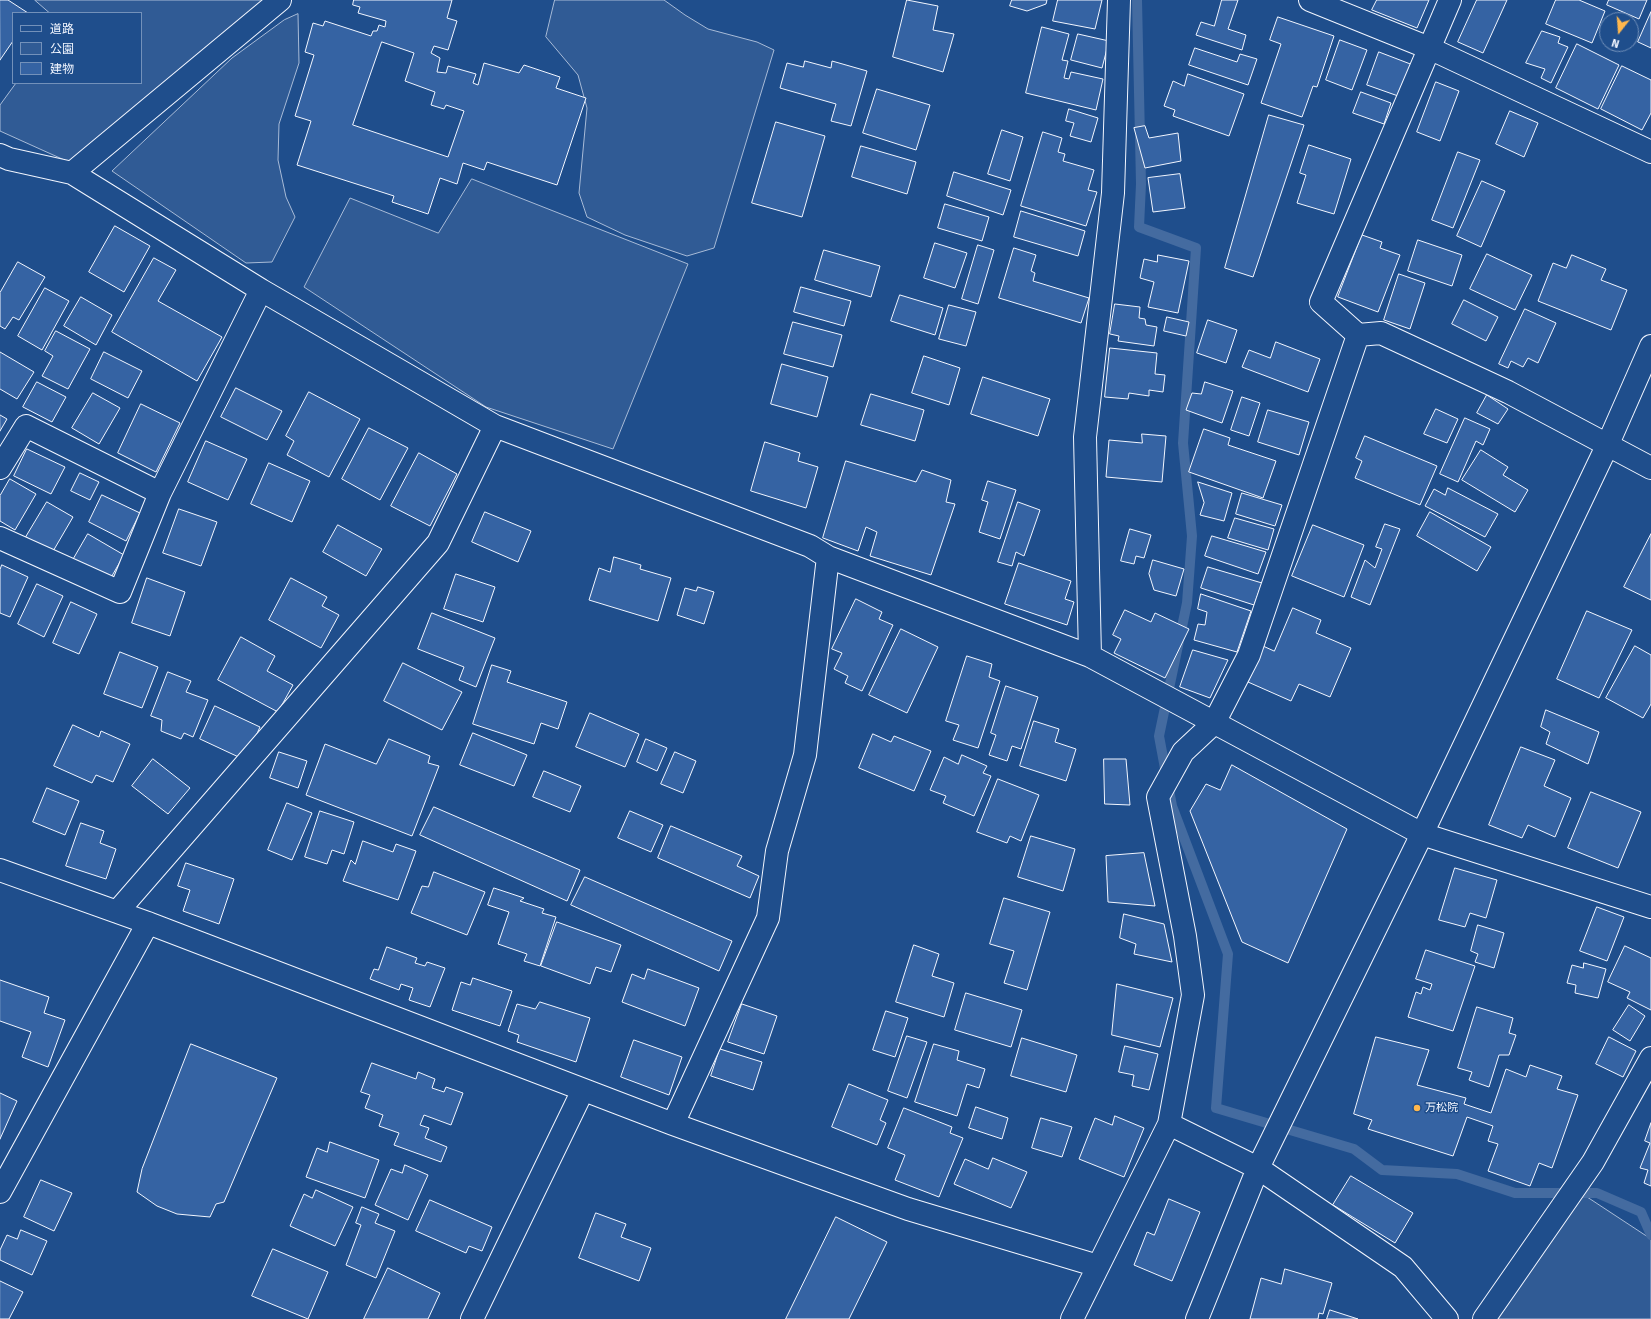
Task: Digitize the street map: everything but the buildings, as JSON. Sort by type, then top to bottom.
[{"type":"street","points":[[72,173],[280,0]]},
{"type":"street","points":[[1090,656],[1085,437],[1112,193],[1119,0]]},
{"type":"street","points":[[1310,0],[1429,48],[1651,152]]},
{"type":"street","points":[[1450,0],[1321,302],[1358,335],[1381,333],[1508,392],[1651,468]]},
{"type":"street","points":[[0,155],[8,159],[72,173],[261,290],[495,426],[810,546],[828,557],[1090,656],[1422,834],[1651,907]]},
{"type":"street","points":[[0,538],[120,592],[160,493],[261,290]]},
{"type":"street","points":[[1075,1318],[1098,1266],[1169,1124],[1193,995],[1185,936],[1158,797],[1183,752],[1214,723],[1249,655],[1358,335]]},
{"type":"street","points":[[1197,1319],[1258,1168],[1422,834],[1608,446],[1651,346]]},
{"type":"street","points":[[0,468],[26,426],[160,493]]},
{"type":"street","points":[[117,912],[438,543],[495,426]]},
{"type":"street","points":[[673,1124],[768,918],[777,851],[805,754],[828,557]]},
{"type":"street","points":[[0,870],[148,923],[673,1124],[908,1209],[1098,1266]]},
{"type":"street","points":[[0,1192],[148,923]]},
{"type":"street","points":[[1484,1319],[1593,1162],[1651,1058]]},
{"type":"street","points":[[472,1319],[583,1090]]},
{"type":"street","points":[[1169,1124],[1258,1168],[1403,1266],[1447,1319]]},
{"type":"green space","points":[[35,0],[268,0],[71,163],[0,131],[0,105],[15,84],[142,84],[142,12],[49,12]]},
{"type":"green space","points":[[555,0],[664,0],[708,29],[757,42],[774,50],[714,248],[687,256],[625,235],[587,217],[579,193],[587,108],[578,75],[546,37]]},
{"type":"green space","points":[[298,14],[299,63],[279,124],[278,160],[286,197],[295,217],[272,262],[246,263],[112,171],[232,58],[284,20]]},
{"type":"green space","points":[[472,179],[688,264],[613,449],[486,407],[304,287],[350,198],[438,233]]},
{"type":"green space","points":[[1581,1193],[1651,1239],[1651,1319],[1494,1319]]},
{"type":"waterway","points":[[1137,0],[1141,184],[1139,227],[1196,248],[1183,443],[1192,536],[1187,603],[1159,736],[1172,806],[1228,954],[1216,1108],[1354,1149],[1382,1170],[1457,1174],[1515,1193],[1597,1193],[1641,1212],[1651,1235]]},
{"type":"place","name":"万松院","points":[[1417,1108]]}]
